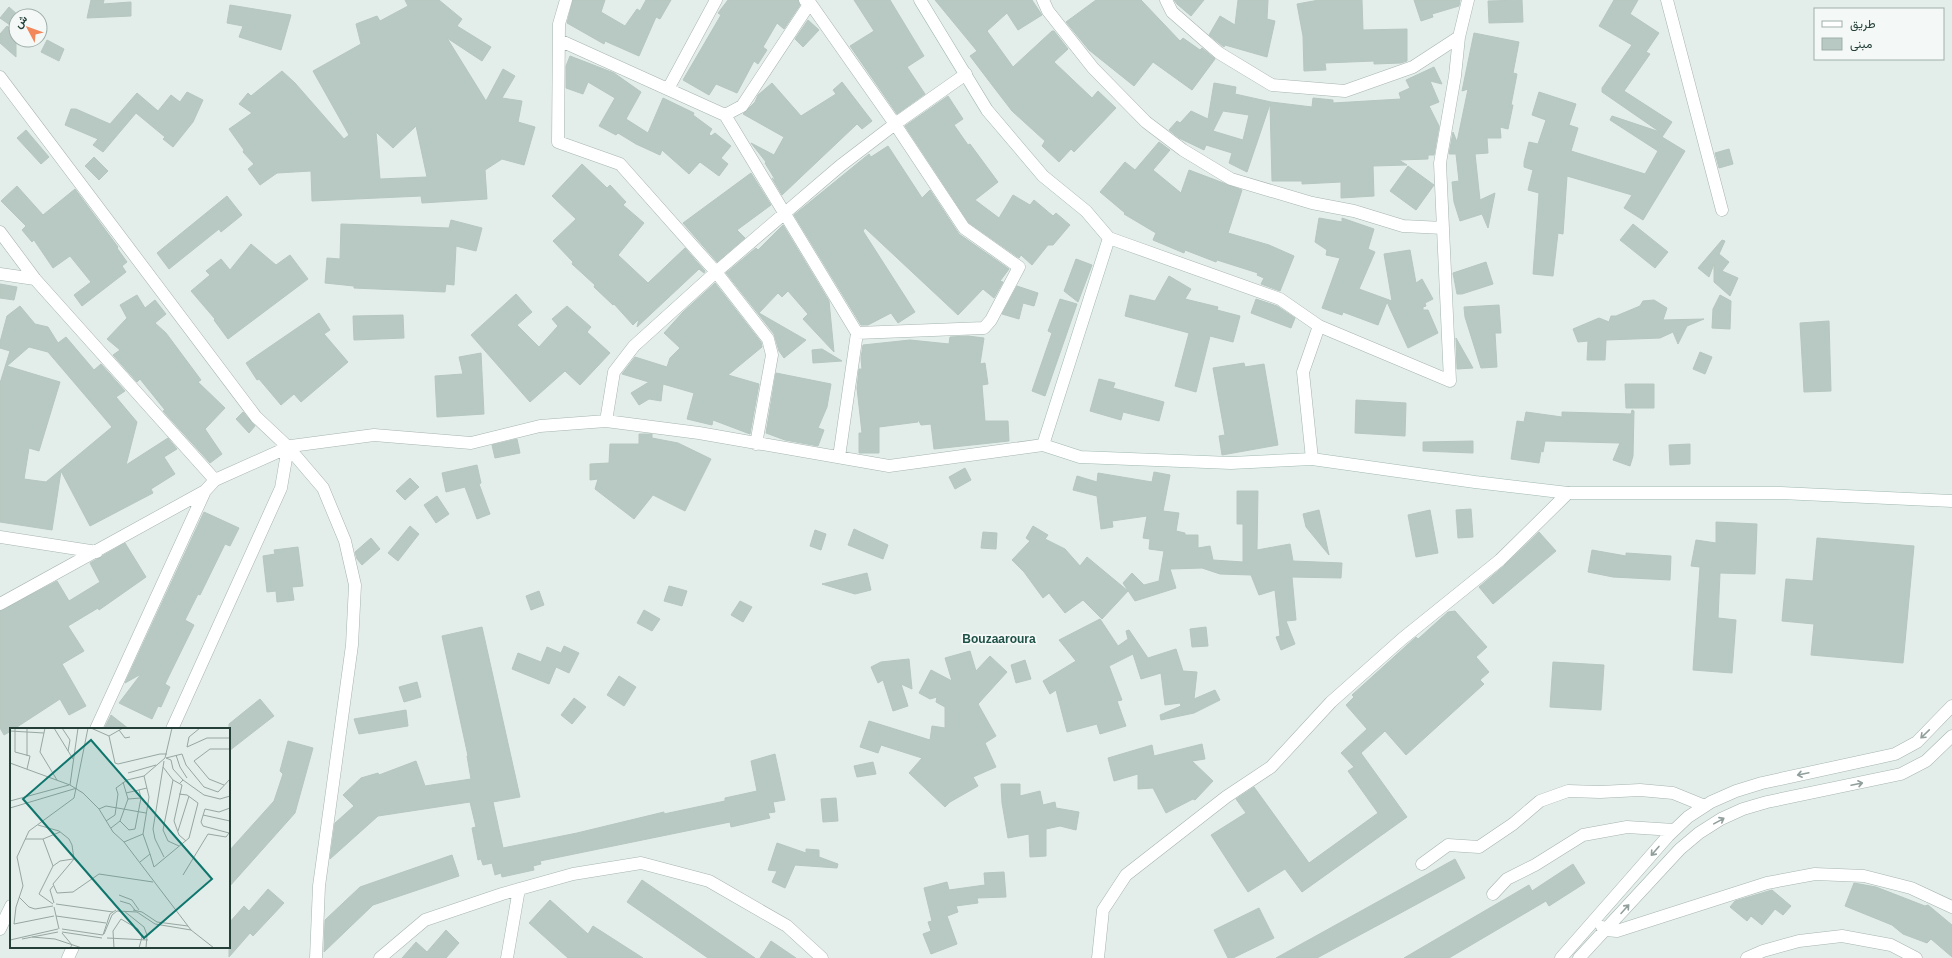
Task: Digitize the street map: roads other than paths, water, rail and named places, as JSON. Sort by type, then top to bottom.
[{"type":"street","points":[[566,0],[559,24],[558,142],[620,164],[716,272],[768,339],[772,355],[756,444]]},
{"type":"street","points":[[668,89],[716,0]]},
{"type":"street","points":[[920,0],[987,110],[1043,176],[1086,210],[1109,238],[1280,299],[1319,326],[1450,381],[1440,163],[1455,76],[1459,38],[1468,0]]},
{"type":"street","points":[[1043,0],[1048,11],[1093,68],[1146,122],[1183,150],[1231,179],[1403,226],[1443,228]]},
{"type":"street","points":[[1166,0],[1172,12],[1219,53],[1272,85],[1345,91],[1413,67],[1459,38]]},
{"type":"street","points":[[1667,0],[1691,97],[1722,210]]},
{"type":"street","points":[[725,115],[742,106],[807,1],[895,124],[964,228],[1019,267],[991,320],[984,328],[857,333]]},
{"type":"street","points":[[559,40],[725,115],[857,333],[839,457]]},
{"type":"street","points":[[606,421],[614,372],[634,346],[716,272],[840,166],[895,124],[966,74]]},
{"type":"street","points":[[0,77],[256,417],[288,447],[323,488],[345,541],[355,585],[352,645],[319,886],[316,958]]},
{"type":"street","points":[[0,232],[36,279],[215,480]]},
{"type":"street","points":[[1043,445],[1109,238]]},
{"type":"street","points":[[0,274],[36,279]]},
{"type":"street","points":[[1312,459],[1303,372],[1319,326]]},
{"type":"street","points":[[96,728],[205,491],[215,480],[288,447],[374,435],[471,443],[540,426],[606,421],[699,433],[890,466],[1043,445],[1080,457],[1231,463],[1312,459],[1475,482],[1568,493],[1782,493],[1952,500]]},
{"type":"street","points":[[172,728],[281,488],[288,447]]},
{"type":"street","points":[[0,604],[97,552],[205,491]]},
{"type":"street","points":[[1098,958],[1103,910],[1126,875],[1226,797],[1271,767],[1331,702],[1402,639],[1500,560],[1568,493]]},
{"type":"street","points":[[0,537],[97,552]]},
{"type":"street","points":[[1561,958],[1674,830],[1688,817],[1705,806],[1736,791],[1762,783],[1895,754],[1917,742],[1952,706]]},
{"type":"street","points":[[1579,958],[1680,849],[1699,833],[1720,820],[1743,809],[1767,802],[1901,774],[1926,761],[1952,736]]},
{"type":"street","points":[[1433,856],[1422,864],[1448,845],[1479,847],[1513,824],[1540,802],[1568,791],[1600,792],[1640,790],[1673,793],[1705,806]]},
{"type":"street","points":[[1493,894],[1507,879],[1535,865],[1583,835],[1627,827],[1674,830]]},
{"type":"street","points":[[380,958],[425,920],[519,889],[573,874],[641,864],[709,880],[787,926],[822,958]]},
{"type":"street","points":[[1594,921],[1606,930],[1617,931],[1767,883],[1815,874],[1864,876],[1911,888],[1952,907]]},
{"type":"street","points":[[507,958],[519,889]]},
{"type":"street","points":[[0,929],[10,908]]},
{"type":"street","points":[[1747,958],[1763,951],[1799,941],[1842,936],[1891,944],[1916,958]]},
{"type":"street","points":[[68,958],[73,948]]},
{"type":"district","name":"Bouzaaroura","points":[[999,639]]}]
